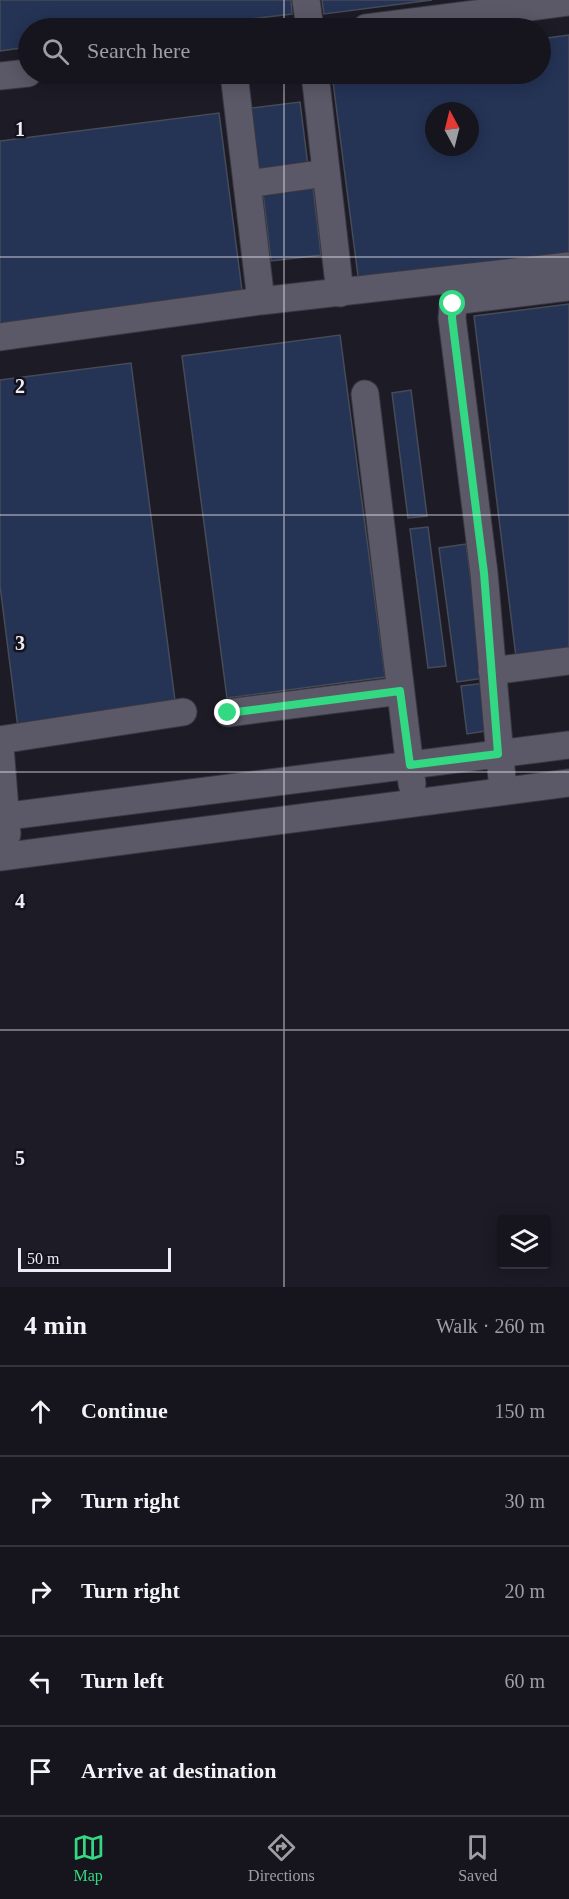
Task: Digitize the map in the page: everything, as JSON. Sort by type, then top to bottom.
[{"type":"lane","points":[[306,0],[309,18]]},
{"type":"lane","points":[[444,18],[569,2]]},
{"type":"lane","points":[[0,76],[18,74]]},
{"type":"lane","points":[[235,84],[261,301]]},
{"type":"lane","points":[[316,84],[340,293]]},
{"type":"lane","points":[[247,184],[326,173]]},
{"type":"lane","points":[[0,338],[261,301],[569,266]]},
{"type":"lane","points":[[503,791],[484,573],[452,318],[453,304],[461,300],[569,287]]},
{"type":"lane","points":[[365,394],[414,803]]},
{"type":"lane","points":[[492,671],[569,661]]},
{"type":"lane","points":[[228,713],[400,691]]},
{"type":"lane","points":[[0,740],[183,712]]},
{"type":"lane","points":[[3,817],[569,745]]},
{"type":"lane","points":[[0,747],[5,856],[569,783]]},
{"type":"lane","points":[[217,790],[222,828]]},
{"type":"building","points":[[0,0],[291,0],[292,14],[259,18],[18,18],[18,48],[0,51]]},
{"type":"building","points":[[322,0],[432,0],[324,14]]},
{"type":"building","points":[[569,35],[569,256],[359,284],[333,84],[551,84],[551,37]]},
{"type":"building","points":[[300,102],[308,166],[259,172],[251,108]]},
{"type":"building","points":[[219,113],[243,298],[0,329],[0,141]]},
{"type":"building","points":[[313,187],[321,255],[271,261],[263,193]]},
{"type":"building","points":[[569,304],[569,650],[516,657],[474,316]]},
{"type":"building","points":[[340,335],[385,677],[227,698],[182,356]]},
{"type":"building","points":[[131,363],[176,708],[18,728],[0,586],[0,380]]},
{"type":"building","points":[[411,390],[427,516],[408,518],[392,393]]},
{"type":"building","points":[[428,527],[446,666],[428,668],[410,529]]},
{"type":"building","points":[[466,544],[484,678],[457,682],[439,548]]},
{"type":"building","points":[[486,683],[492,730],[467,734],[461,686]]},
{"type":"route","points":[[228,713],[400,691],[410,765],[498,754],[484,573],[452,318],[453,304]]}]
